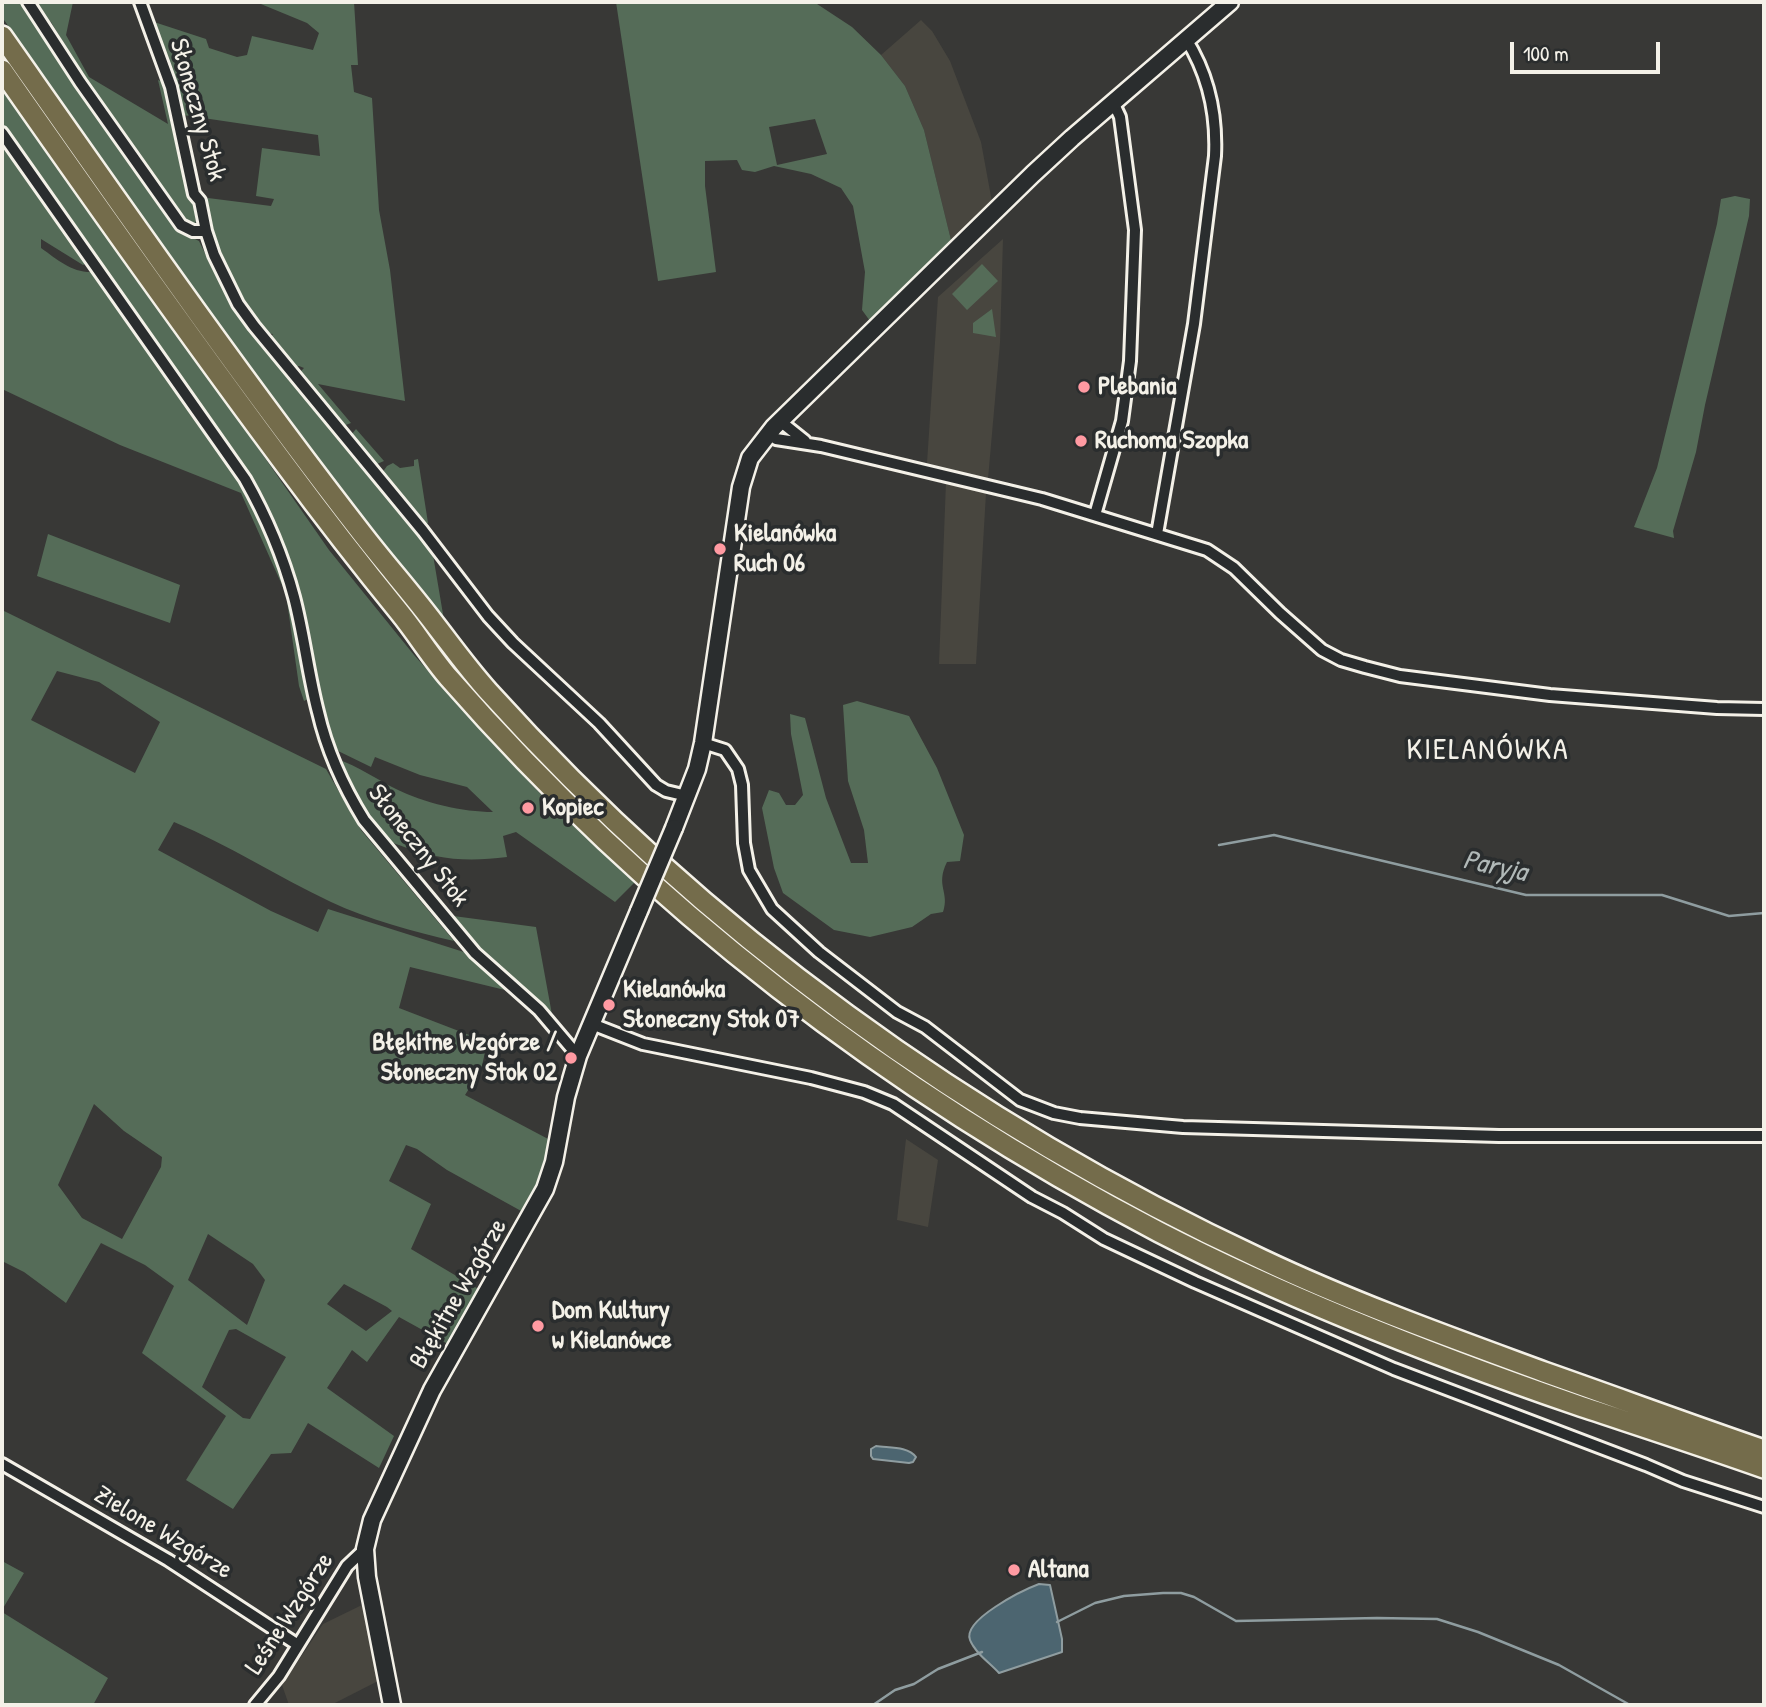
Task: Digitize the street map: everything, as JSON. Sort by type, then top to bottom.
[{"type":"highway","points":[[2,36],[248,383],[459,657],[579,786],[742,934],[873,1033],[962,1095],[1028,1137],[1184,1222],[1355,1301],[1764,1450]]},
{"type":"highway","points":[[2,70],[236,401],[444,673],[592,827],[748,966],[937,1102],[1015,1151],[1160,1232],[1280,1290],[1352,1321],[1571,1403],[1764,1468]]},
{"type":"street","points":[[28,2],[80,82],[181,225],[193,231],[206,231]]},
{"type":"street","name":"Słoneczny Stok","points":[[140,2],[171,87],[194,194],[200,201],[206,231],[224,278],[254,326],[407,511],[488,616],[599,723],[656,785],[666,792],[687,796]]},
{"type":"street","name":"Błękitne Wzgórze","points":[[392,1705],[367,1577],[365,1549],[373,1516],[432,1390],[545,1189],[554,1162],[566,1097],[578,1056],[687,796],[703,743],[741,487],[750,458],[774,427],[1033,174],[1230,2]]},
{"type":"street","points":[[1157,534],[1194,324],[1215,156],[1216,133],[1204,75],[1186,39]]},
{"type":"street","points":[[1095,515],[1122,421],[1130,361],[1135,230],[1120,117],[1113,102]]},
{"type":"street","name":"Słoneczny Stok","points":[[2,133],[245,479],[261,507],[294,596],[327,745],[350,797],[379,840],[451,927],[497,975],[538,1010],[578,1056]]},
{"type":"street","points":[[774,427],[776,439],[807,443],[1042,499],[1208,550],[1234,568],[1322,650],[1341,660],[1365,667],[1442,682],[1550,695],[1764,709]]},
{"type":"street","points":[[774,427],[807,443]]},
{"type":"street","points":[[703,743],[725,750],[738,769],[742,785],[744,843],[749,870],[772,909],[819,952],[897,1012],[925,1027],[1020,1100],[1034,1106],[1080,1118],[1183,1127],[1499,1136],[1764,1136]]},
{"type":"street","points":[[592,1024],[643,1044],[811,1078],[864,1092],[893,1104],[1032,1197],[1104,1239],[1195,1282],[1394,1369],[1683,1481],[1764,1507]]},
{"type":"street","name":"Zielone Wzgórze","points":[[2,1464],[168,1560],[298,1645]]},
{"type":"street","name":"Leśne Wzgórze","points":[[255,1705],[279,1676],[347,1566],[365,1549]]},
{"type":"shaded area","points":[[921,20],[932,31],[950,61],[981,142],[992,202],[951,240],[924,130],[905,86],[881,55]]},
{"type":"shaded area","points":[[1003,239],[1000,343],[988,479],[927,463],[938,297]]},
{"type":"shaded area","points":[[946,482],[986,493],[976,664],[939,664]]},
{"type":"shaded area","points":[[906,1139],[938,1160],[928,1227],[897,1220]]},
{"type":"shaded area","points":[[364,1604],[380,1680],[331,1705],[289,1705],[282,1685],[323,1624]]},
{"type":"green space","points":[[2,2],[23,2],[181,232],[199,241],[223,290],[246,324],[432,549],[445,626],[291,426],[108,171],[2,17]]},
{"type":"green space","points":[[34,2],[73,2],[66,35],[89,77],[168,124],[158,80],[163,82],[198,218],[195,223],[190,224],[182,219],[87,82],[51,22],[44,20]]},
{"type":"green space","points":[[256,2],[354,2],[358,65],[351,65],[354,92],[372,98],[379,210],[390,270],[405,401],[318,384],[351,423],[343,426],[299,373],[304,368],[294,367],[270,339],[273,334],[266,333],[239,295],[223,266],[204,203],[208,198],[271,206],[274,199],[256,196],[262,148],[320,156],[318,135],[183,115],[177,89],[151,21],[206,39],[209,48],[237,57],[247,55],[252,36],[313,50],[319,33],[307,23]]},
{"type":"green space","points":[[616,2],[814,2],[852,27],[881,55],[905,86],[924,130],[951,240],[870,321],[862,310],[865,272],[853,206],[841,188],[811,174],[774,166],[755,172],[742,170],[737,160],[705,161],[705,186],[716,272],[658,281]],"holes":[[[815,119],[827,154],[777,165],[769,127]]]},
{"type":"green space","points":[[2,87],[114,241],[329,550],[414,655],[498,749],[556,810],[635,882],[615,902],[516,832],[503,836],[507,857],[465,859],[439,857],[412,850],[383,839],[373,830],[361,811],[337,759],[419,798],[457,808],[493,812],[467,787],[420,775],[375,757],[371,767],[334,749],[269,516],[2,127]]},
{"type":"green space","points":[[2,141],[82,252],[87,263],[83,265],[41,239],[41,248],[72,268],[93,272],[102,283],[234,472],[260,517],[289,591],[310,698],[304,701],[299,686],[286,594],[241,493],[120,445],[2,389]]},
{"type":"green space","points":[[1735,196],[1750,199],[1749,216],[1696,452],[1673,531],[1674,538],[1634,527],[1657,468],[1721,199]]},
{"type":"green space","points":[[982,264],[998,281],[967,310],[952,294]]},
{"type":"green space","points":[[992,309],[996,337],[973,333],[973,323]]},
{"type":"green space","points":[[356,429],[384,461],[377,464],[373,462],[352,434]]},
{"type":"green space","points":[[418,459],[428,523],[426,525],[382,473],[393,463],[400,468],[414,466],[414,460]]},
{"type":"green space","points":[[48,534],[180,585],[170,623],[37,576]]},
{"type":"green space","points":[[2,610],[326,769],[361,830],[454,941],[391,925],[345,908],[174,822],[158,850],[271,911],[318,932],[328,909],[467,953],[505,990],[410,967],[399,1008],[477,1038],[488,1039],[481,1070],[465,1095],[550,1140],[541,1180],[523,1212],[406,1145],[389,1181],[431,1204],[411,1249],[480,1290],[448,1344],[399,1317],[367,1362],[352,1350],[327,1388],[394,1436],[379,1468],[308,1423],[291,1453],[271,1454],[233,1509],[186,1480],[226,1416],[142,1353],[174,1286],[145,1265],[101,1243],[66,1303],[24,1272],[2,1261]],"holes":[[[57,671],[99,682],[160,722],[135,773],[31,720]],[[94,1104],[124,1131],[162,1157],[161,1167],[122,1239],[82,1218],[58,1185]],[[208,1234],[253,1264],[265,1280],[247,1325],[188,1280]],[[344,1284],[392,1311],[366,1331],[327,1304]],[[236,1329],[286,1357],[250,1419],[243,1418],[202,1387],[229,1330]]]},
{"type":"green space","points":[[857,701],[909,716],[937,768],[964,835],[960,861],[947,862],[942,877],[945,899],[943,912],[931,914],[912,927],[870,937],[834,930],[783,893],[774,868],[762,808],[769,790],[779,793],[786,805],[795,805],[803,795],[791,734],[790,714],[805,718],[826,798],[851,863],[868,863],[864,830],[848,781],[843,705]]},
{"type":"green space","points":[[446,915],[536,927],[553,1020],[480,953]]},
{"type":"green space","points":[[2,1561],[24,1573],[2,1610]]},
{"type":"green space","points":[[2,1612],[108,1678],[93,1705],[2,1705]]},
{"type":"water","points":[[876,1446],[903,1449],[916,1457],[909,1463],[873,1459],[871,1449]]},
{"type":"water","points":[[1039,1584],[1050,1585],[1062,1639],[1062,1652],[999,1673],[975,1649],[970,1640],[970,1632],[984,1615],[995,1607]]},
{"type":"waterway","name":"Paryja","points":[[1219,845],[1274,835],[1526,895],[1662,895],[1729,916],[1764,913]]},
{"type":"waterway","points":[[1057,1622],[1095,1603],[1124,1596],[1163,1593],[1181,1593],[1194,1597],[1236,1621],[1437,1619],[1478,1632],[1559,1665],[1630,1705]]},
{"type":"waterway","points":[[873,1705],[895,1690],[914,1684],[938,1669],[982,1652]]},
{"type":"place","name":"Plebania","points":[[1084,387]]},
{"type":"place","name":"Ruchoma Szopka","points":[[1081,441]]},
{"type":"place","name":"Kielanówka Ruch 06","points":[[720,549]]},
{"type":"place","name":"Kopiec","points":[[528,808]]},
{"type":"place","name":"Kielanówka Słoneczny Stok 07","points":[[609,1005]]},
{"type":"place","name":"Błękitne Wzgórze / Słoneczny Stok 02","points":[[571,1058]]},
{"type":"place","name":"Dom Kultury w Kielanówce","points":[[538,1326]]},
{"type":"place","name":"Altana","points":[[1014,1570]]},
{"type":"district","name":"KIELANÓWKA","points":[[1488,751]]}]
